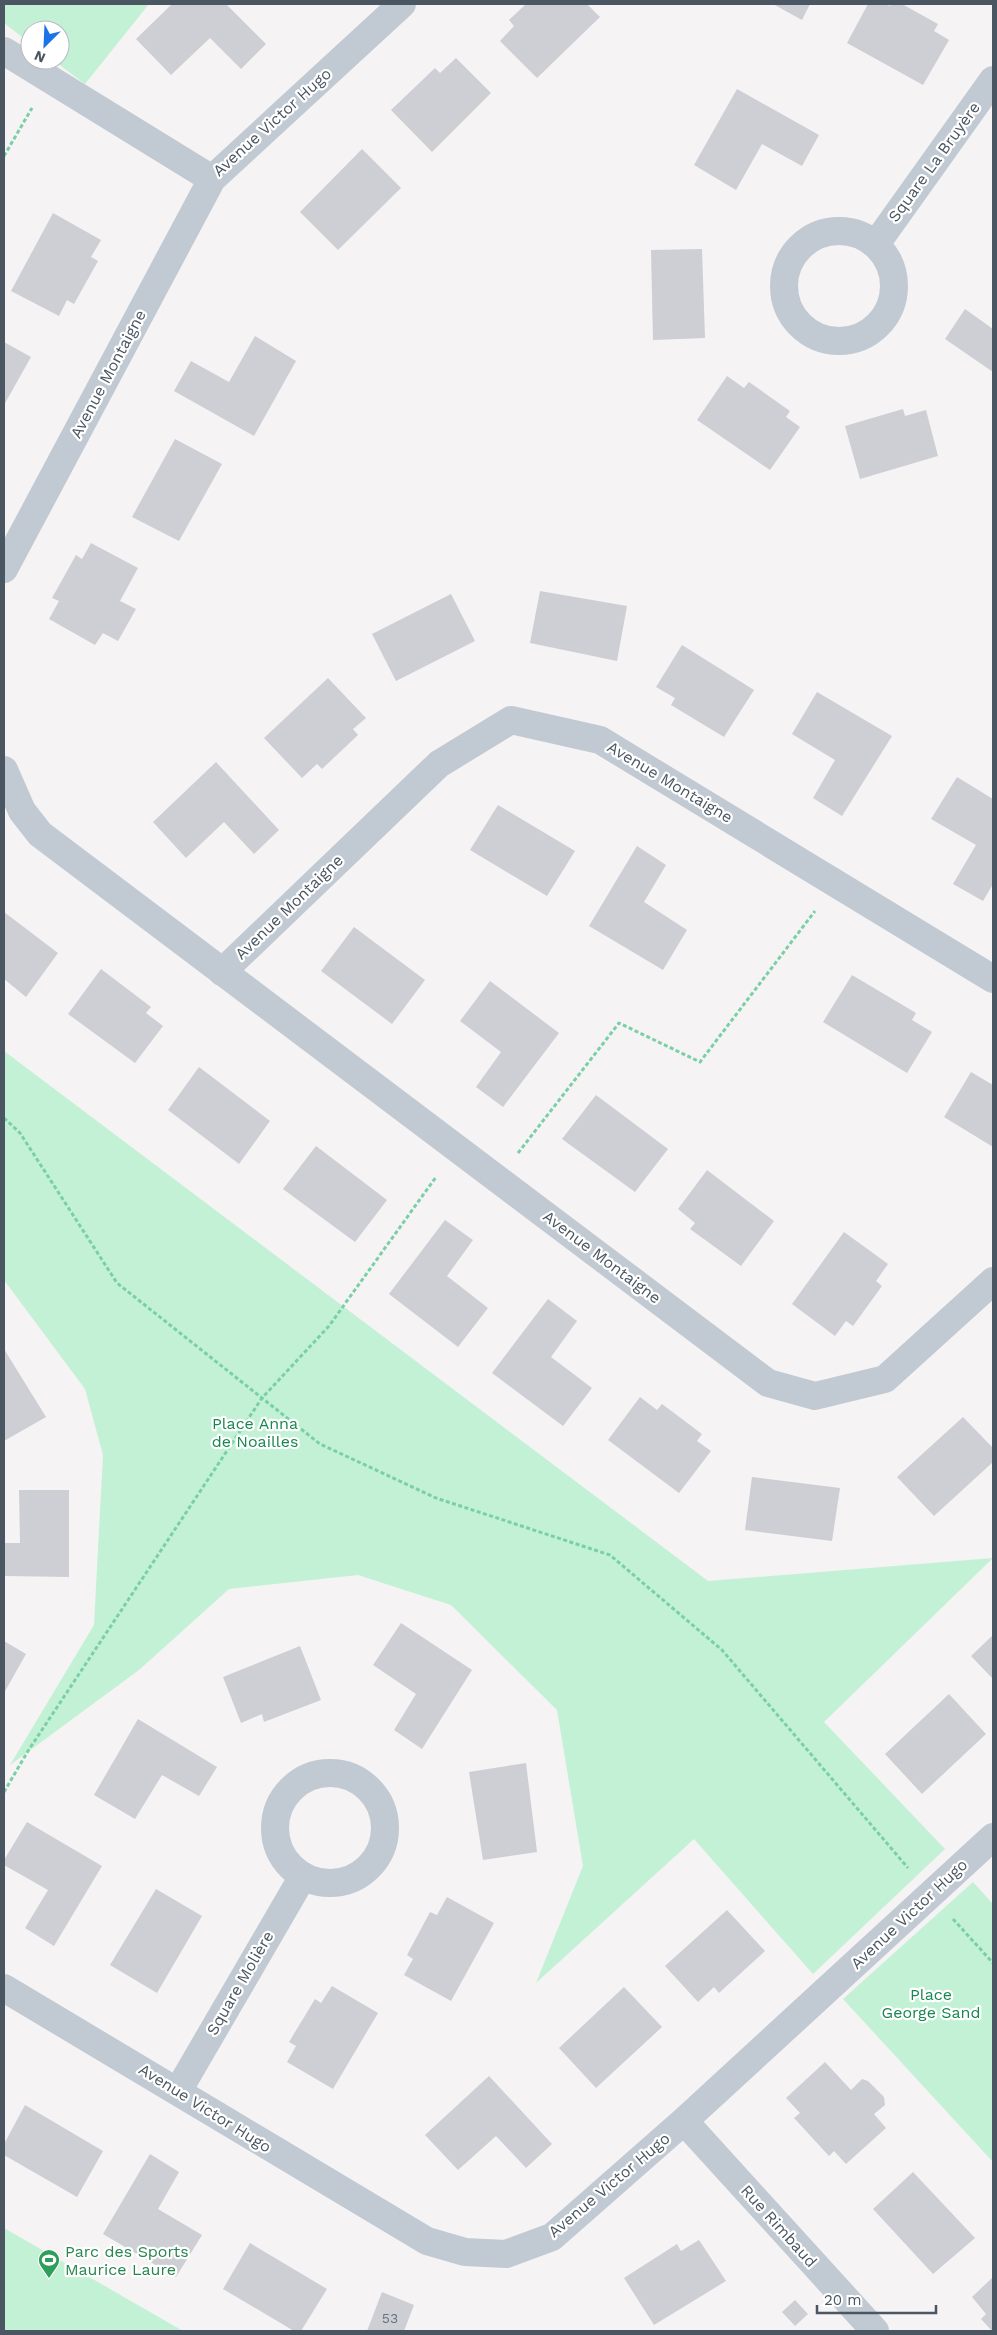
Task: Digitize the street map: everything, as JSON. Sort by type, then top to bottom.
[{"type":"street","name":"Avenue Victor Hugo","points":[[4,51],[212,179],[402,4]]},
{"type":"street","name":"Square La Bruyère","points":[[876,244],[993,80]]},
{"type":"street","name":"Avenue Montaigne","points":[[4,569],[212,179]]},
{"type":"street","points":[[843,230],[860,234],[876,244],[887,259],[893,276],[894,295],[888,312],[876,327],[860,337],[842,342],[824,340],[807,332],[794,319],[785,302],[783,285],[786,267],[795,251],[809,239],[825,232],[843,230]]},
{"type":"street","name":"Avenue Montaigne","points":[[222,972],[439,764],[511,720],[600,740],[993,979]]},
{"type":"street","name":"Avenue Montaigne","points":[[4,770],[22,811],[40,834],[768,1383],[815,1396],[886,1379],[993,1281]]},
{"type":"street","points":[[333,1772],[351,1777],[367,1786],[379,1800],[385,1817],[386,1835],[380,1853],[369,1867],[355,1878],[337,1883],[319,1882],[302,1876],[288,1864],[278,1848],[275,1830],[277,1812],[285,1795],[298,1782],[315,1774],[333,1772]]},
{"type":"street","name":"Avenue Victor Hugo","points":[[4,1988],[178,2091],[227,2124],[427,2241],[465,2252],[506,2254],[552,2237],[684,2121],[993,1837]]},
{"type":"street","name":"Square Molière","points":[[178,2091],[302,1876]]},
{"type":"street","name":"Rue Rimbaud","points":[[684,2121],[875,2331]]},
{"type":"path","points":[[4,156],[49,79]]},
{"type":"path","points":[[498,1179],[619,1024],[700,1062],[836,884]]},
{"type":"path","points":[[4,1118],[20,1132],[117,1283],[320,1444],[436,1498],[610,1555],[722,1650],[930,1894],[993,1963]]},
{"type":"path","points":[[4,1792],[34,1743],[262,1398],[329,1326],[457,1148]]},
{"type":"green space","points":[[4,4],[149,4],[85,84],[66,70],[70,70],[70,20],[20,20],[20,35],[4,23]]},
{"type":"green space","name":"Place Anna de Noailles","points":[[4,1051],[708,1581],[993,1558],[824,1722],[945,1849],[813,1974],[694,1839],[536,1983],[583,1866],[557,1710],[451,1605],[358,1575],[229,1589],[139,1670],[10,1765],[94,1625],[103,1455],[85,1389],[4,1280]]},
{"type":"green space","name":"Place George Sand","points":[[973,1882],[993,1904],[993,2162],[843,1999]]},
{"type":"green space","name":"Parc des Sports Maurice Laure","points":[[4,2228],[183,2331],[4,2331]]},
{"type":"building","points":[[172,4],[226,4],[266,44],[241,69],[210,38],[171,75],[136,39]]},
{"type":"building","points":[[526,4],[587,4],[600,17],[537,78],[500,41],[514,26],[509,20]]},
{"type":"building","points":[[773,4],[810,4],[802,20]]},
{"type":"building","points":[[868,4],[886,4],[890,6],[891,4],[902,4],[938,24],[934,31],[949,40],[923,85],[847,43]]},
{"type":"building","points":[[456,58],[491,93],[432,152],[391,110],[435,68],[440,73]]},
{"type":"building","points":[[737,89],[819,135],[802,166],[762,144],[736,190],[694,165]]},
{"type":"building","points":[[362,149],[401,188],[338,250],[300,212]]},
{"type":"building","points":[[53,213],[101,240],[91,257],[98,261],[74,304],[67,300],[59,316],[11,291]]},
{"type":"building","points":[[702,249],[705,338],[653,340],[651,250]]},
{"type":"building","points":[[965,309],[993,329],[993,372],[945,339]]},
{"type":"building","points":[[255,336],[296,361],[254,436],[174,391],[191,361],[229,382]]},
{"type":"building","points":[[4,342],[31,357],[4,405]]},
{"type":"building","points":[[727,376],[744,388],[749,382],[790,411],[786,417],[800,427],[770,470],[697,420]]},
{"type":"building","points":[[903,409],[905,416],[926,410],[938,456],[860,479],[845,426]]},
{"type":"building","points":[[175,439],[222,464],[179,541],[132,517]]},
{"type":"building","points":[[91,543],[138,568],[120,601],[136,609],[118,641],[103,633],[95,645],[49,619],[59,601],[52,598],[76,555],[82,559]]},
{"type":"building","points":[[540,591],[627,606],[617,661],[530,643]]},
{"type":"building","points":[[451,594],[475,641],[396,681],[372,634]]},
{"type":"building","points":[[682,645],[754,690],[724,737],[671,705],[675,698],[656,687]]},
{"type":"building","points":[[328,678],[366,718],[353,729],[358,735],[322,769],[317,764],[302,778],[264,738]]},
{"type":"building","points":[[817,692],[892,736],[842,816],[813,798],[835,760],[792,734]]},
{"type":"building","points":[[216,762],[279,830],[254,854],[224,822],[186,858],[153,822]]},
{"type":"building","points":[[957,777],[993,799],[993,884],[983,901],[953,884],[976,845],[931,819]]},
{"type":"building","points":[[498,805],[575,851],[547,896],[470,850]]},
{"type":"building","points":[[637,846],[666,865],[644,902],[687,930],[663,970],[589,926]]},
{"type":"building","points":[[4,912],[58,953],[26,997],[4,979]]},
{"type":"building","points":[[354,927],[425,980],[392,1024],[321,971]]},
{"type":"building","points":[[101,969],[151,1007],[146,1013],[163,1026],[135,1063],[68,1014]]},
{"type":"building","points":[[852,975],[916,1013],[912,1020],[932,1032],[907,1073],[823,1022]]},
{"type":"building","points":[[490,981],[559,1033],[503,1107],[476,1087],[501,1052],[460,1021]]},
{"type":"building","points":[[199,1067],[270,1121],[239,1164],[168,1110]]},
{"type":"building","points":[[971,1072],[993,1085],[993,1147],[944,1117]]},
{"type":"building","points":[[596,1095],[668,1149],[635,1192],[562,1139]]},
{"type":"building","points":[[316,1146],[387,1200],[355,1242],[283,1189]]},
{"type":"building","points":[[707,1170],[774,1221],[741,1266],[690,1229],[695,1223],[678,1209]]},
{"type":"building","points":[[445,1220],[473,1240],[447,1276],[488,1308],[458,1347],[389,1294]]},
{"type":"building","points":[[844,1232],[888,1264],[876,1281],[882,1286],[853,1326],[846,1321],[835,1336],[792,1304]]},
{"type":"building","points":[[548,1299],[577,1321],[551,1357],[592,1388],[563,1426],[492,1373]]},
{"type":"building","points":[[4,1349],[46,1417],[4,1441]]},
{"type":"building","points":[[640,1397],[657,1410],[662,1404],[702,1434],[697,1441],[711,1451],[679,1493],[608,1440]]},
{"type":"building","points":[[963,1417],[993,1448],[993,1462],[934,1516],[897,1477]]},
{"type":"building","points":[[752,1477],[840,1488],[832,1541],[745,1530]]},
{"type":"building","points":[[19,1490],[69,1490],[69,1577],[4,1576],[4,1543],[20,1543]]},
{"type":"building","points":[[401,1623],[472,1670],[422,1749],[394,1730],[416,1694],[373,1665]]},
{"type":"building","points":[[993,1635],[993,1679],[971,1656]]},
{"type":"building","points":[[4,1641],[26,1654],[4,1693]]},
{"type":"building","points":[[300,1646],[321,1700],[264,1722],[262,1714],[241,1723],[223,1677]]},
{"type":"building","points":[[949,1694],[986,1734],[922,1794],[885,1754]]},
{"type":"building","points":[[138,1719],[217,1767],[199,1796],[162,1775],[135,1819],[94,1795]]},
{"type":"building","points":[[526,1763],[537,1852],[483,1860],[469,1772]]},
{"type":"building","points":[[27,1822],[102,1866],[54,1946],[25,1928],[48,1890],[4,1865],[4,1860]]},
{"type":"building","points":[[156,1889],[202,1916],[157,1993],[110,1965]]},
{"type":"building","points":[[447,1897],[494,1923],[451,2001],[404,1975],[413,1959],[407,1955],[430,1912],[437,1915]]},
{"type":"building","points":[[727,1910],[765,1951],[719,1993],[714,1987],[698,2002],[665,1966]]},
{"type":"building","points":[[332,1986],[378,2013],[333,2089],[287,2062],[296,2046],[289,2042],[315,1999],[321,2003]]},
{"type":"building","points":[[624,1987],[662,2027],[596,2088],[559,2048]]},
{"type":"building","points":[[825,2062],[851,2090],[862,2079],[868,2081],[884,2097],[885,2105],[874,2114],[886,2128],[846,2164],[834,2151],[829,2156],[794,2118],[800,2113],[786,2098]]},
{"type":"building","points":[[489,2076],[552,2144],[526,2168],[496,2136],[458,2170],[425,2135]]},
{"type":"building","points":[[25,2105],[103,2151],[77,2197],[4,2155],[4,2144]]},
{"type":"building","points":[[150,2154],[179,2172],[158,2209],[202,2235],[176,2277],[103,2234]]},
{"type":"building","points":[[913,2172],[975,2238],[933,2274],[873,2209]]},
{"type":"building","points":[[699,2240],[726,2281],[654,2325],[624,2278],[677,2244],[681,2251]]},
{"type":"building","points":[[250,2243],[327,2289],[301,2331],[294,2331],[223,2289]]},
{"type":"building","points":[[993,2277],[992,2331],[981,2319],[986,2314],[972,2297]]},
{"type":"building","points":[[382,2292],[414,2305],[404,2331],[367,2331]]},
{"type":"building","points":[[795,2300],[808,2314],[795,2326],[782,2312]]},
{"type":"place","name":"Parc des Sports Maurice Laure","points":[[49,2279]]}]
